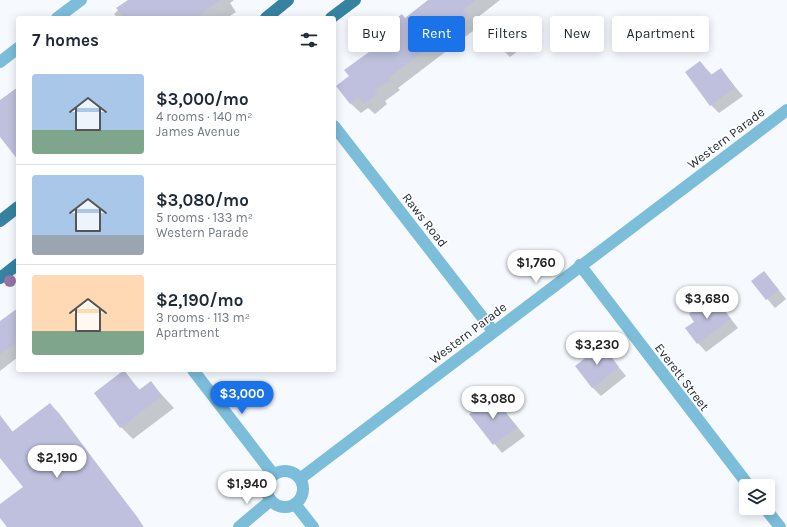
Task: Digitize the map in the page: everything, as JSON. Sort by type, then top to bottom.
[{"type":"main road","points":[[268,16],[288,0]]},
{"type":"main road","points":[[334,16],[354,0]]},
{"type":"main road","points":[[0,221],[16,209]]},
{"type":"main road","points":[[0,278],[16,266]]},
{"type":"street","points":[[60,16],[81,0]]},
{"type":"street","points":[[0,62],[16,50]]},
{"type":"street","name":"Western Parade","points":[[300,478],[787,110]]},
{"type":"street","name":"Raws Road","points":[[336,129],[493,331]]},
{"type":"street","name":"Everett Street","points":[[580,265],[743,479]]},
{"type":"street","points":[[195,372],[273,474]]},
{"type":"street","points":[[278,471],[291,471],[300,478],[303,485],[302,496],[295,504],[289,507],[278,506],[270,501],[267,495],[266,483],[273,474],[278,471]]},
{"type":"street","points":[[239,527],[270,501]]},
{"type":"street","points":[[295,504],[313,527]]},
{"type":"street","points":[[771,515],[780,527]]},
{"type":"building","points":[[128,0],[220,0],[198,16],[123,16],[116,8]]},
{"type":"building","points":[[428,0],[476,0],[463,10],[468,16],[465,18],[465,16],[408,16],[408,52],[421,52],[389,77],[391,79],[375,90],[377,93],[364,104],[358,97],[350,104],[336,86],[349,76],[344,70],[369,52],[400,52],[399,16],[402,14],[405,18]]},
{"type":"building","points":[[700,61],[711,75],[721,68],[735,87],[710,106],[685,72]]},
{"type":"building","points":[[16,88],[16,157],[0,137],[0,100]]},
{"type":"building","points":[[764,271],[779,290],[766,300],[751,281]]},
{"type":"building","points":[[714,296],[731,319],[697,344],[685,328],[694,322],[689,314]]},
{"type":"building","points":[[16,309],[16,342],[0,354],[0,321]]},
{"type":"building","points":[[602,345],[619,367],[592,388],[575,366]]},
{"type":"building","points":[[121,372],[126,372],[139,390],[151,381],[162,396],[120,428],[94,393]]},
{"type":"building","points":[[493,396],[517,427],[493,445],[469,414]]},
{"type":"building","points":[[50,403],[138,518],[143,527],[7,527],[0,518],[0,504],[23,487],[0,458],[0,416],[12,432]]}]
